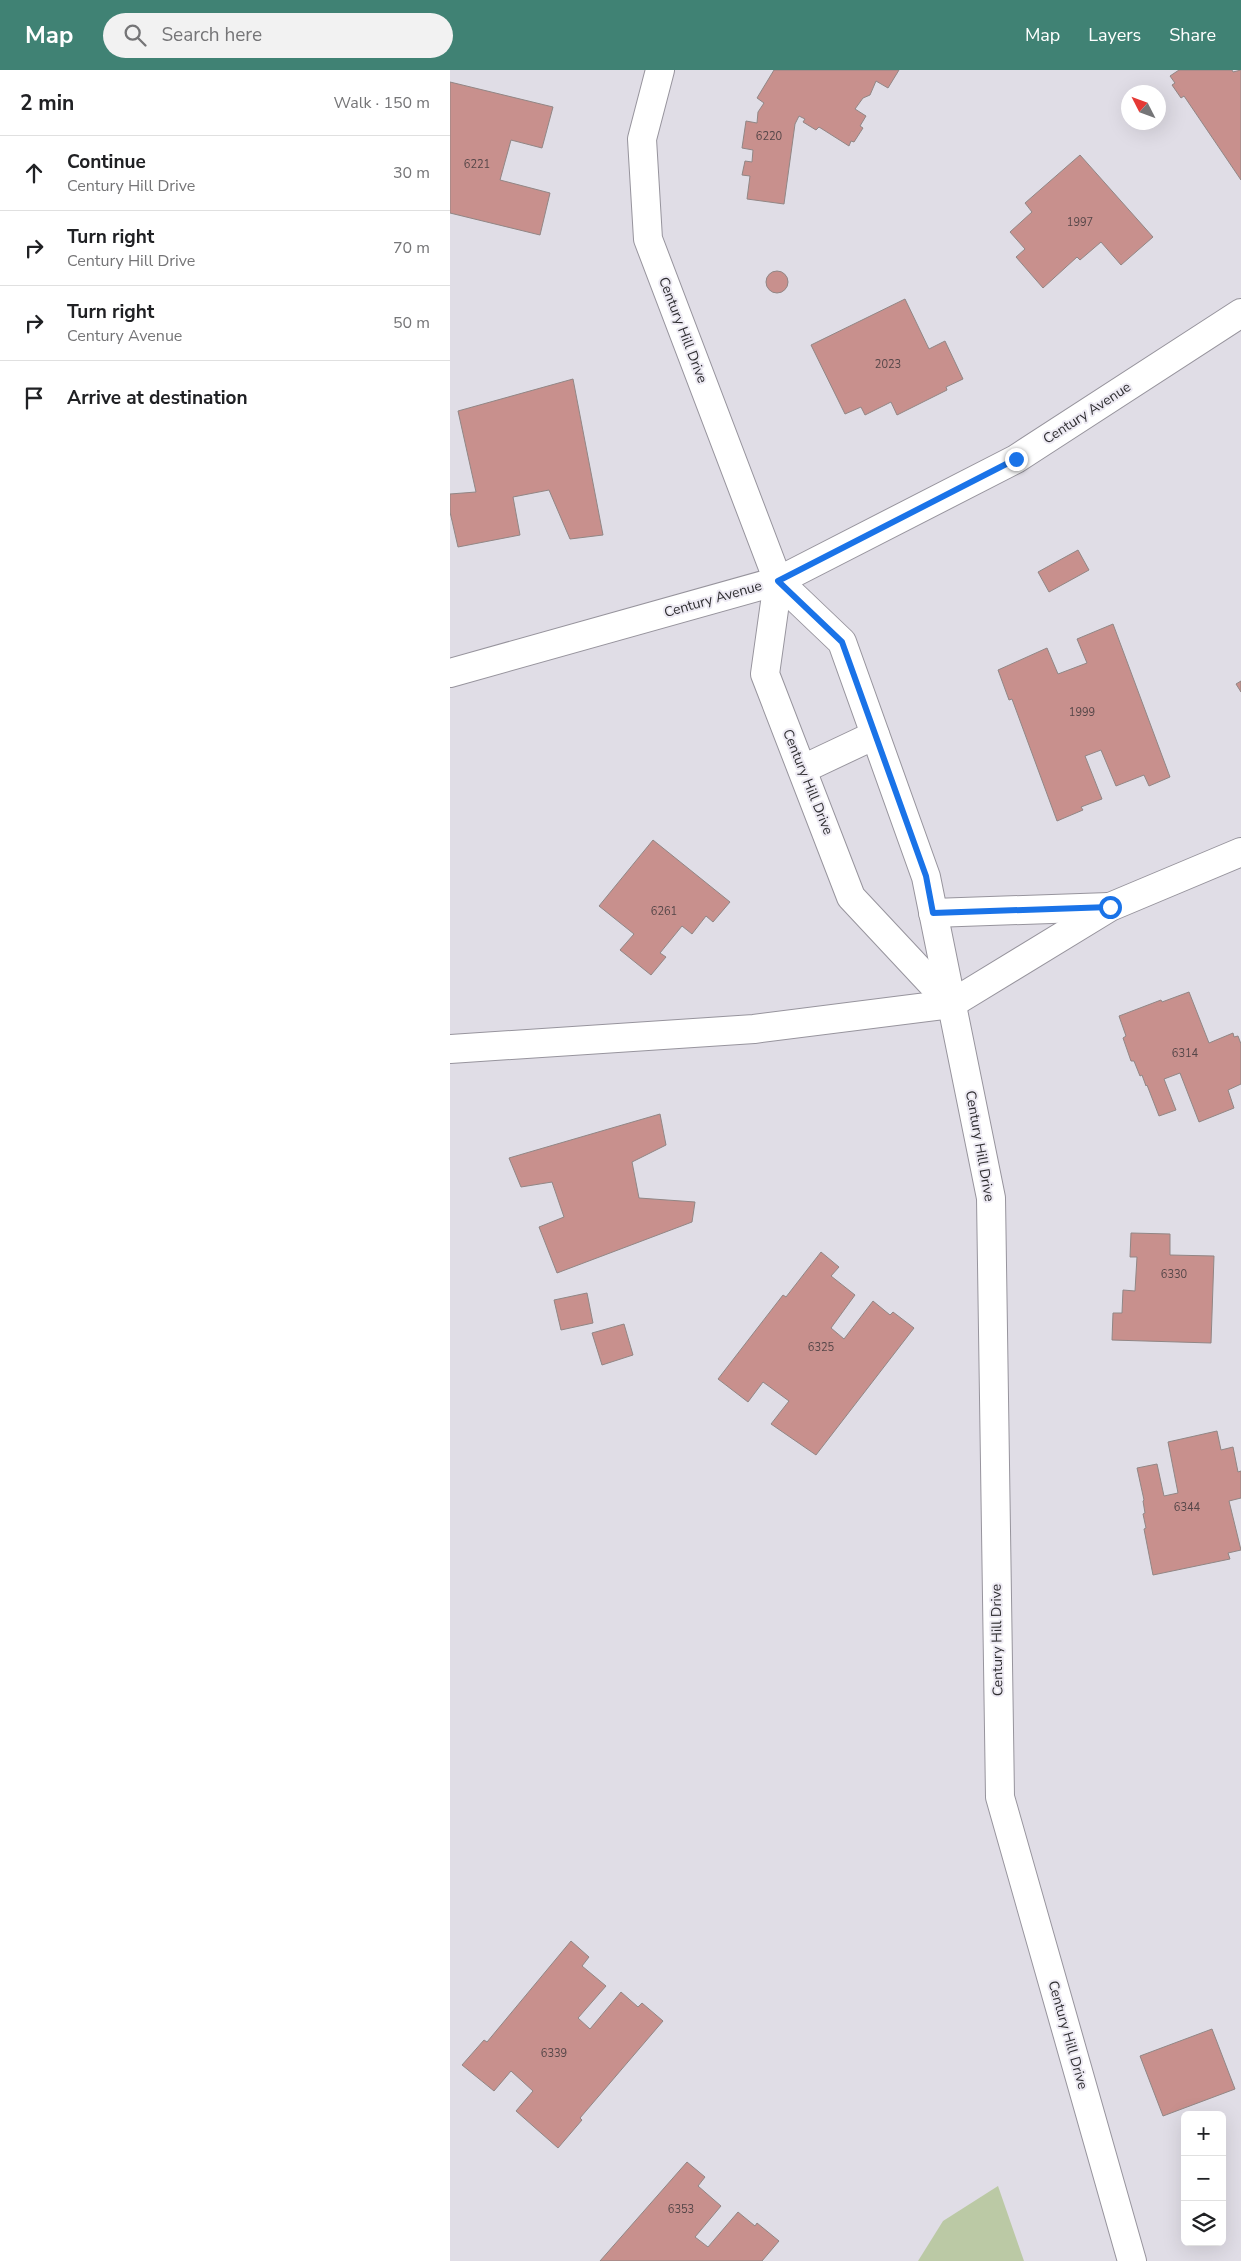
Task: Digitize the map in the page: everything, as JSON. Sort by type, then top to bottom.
[{"type":"street","name":"Century Hill Drive","points":[[660,70],[642,139],[648,239],[778,581],[842,642],[926,876],[991,1198],[1000,1797],[1132,2261]]},
{"type":"street","name":"Century Avenue","points":[[450,673],[778,581],[1016,459],[1241,312]]},
{"type":"street","name":"Century Hill Drive","points":[[778,581],[765,674],[851,897],[951,1004]]},
{"type":"street","points":[[803,770],[875,735]]},
{"type":"street","points":[[450,1048],[754,1029],[951,1004],[1110,907],[1241,852]]},
{"type":"street","points":[[933,913],[1110,907]]},
{"type":"green space","points":[[998,2186],[1024,2261],[918,2261],[943,2221]]},
{"type":"building","points":[[774,70],[899,70],[888,88],[876,81],[870,95],[863,98],[855,109],[866,116],[860,126],[863,128],[849,146],[819,127],[816,130],[803,122],[805,119],[799,116],[795,124],[784,204],[747,199],[750,176],[742,175],[745,161],[752,162],[753,150],[742,148],[746,121],[757,123],[758,112],[764,103],[757,98]]},
{"type":"building","points":[[1179,70],[1232,70],[1233,72],[1241,70],[1241,180],[1184,96],[1181,98],[1172,85],[1175,83],[1170,76]]},
{"type":"building","points":[[450,82],[553,107],[542,148],[511,140],[500,180],[550,193],[540,235],[450,213]]},
{"type":"building","points":[[1080,155],[1153,237],[1121,265],[1101,242],[1080,260],[1077,257],[1043,288],[1016,257],[1025,249],[1010,232],[1032,212],[1025,203]]},
{"type":"building","points":[[777,271],[785,274],[788,282],[785,290],[777,293],[769,290],[766,282],[769,274]]},
{"type":"building","points":[[905,299],[929,349],[945,341],[963,379],[946,387],[947,390],[897,415],[891,402],[865,415],[861,407],[845,414],[811,345]]},
{"type":"building","points":[[573,379],[603,535],[570,539],[549,490],[513,497],[520,535],[458,547],[450,512],[450,494],[476,492],[458,411]]},
{"type":"building","points":[[1078,550],[1089,570],[1049,592],[1038,572]]},
{"type":"building","points":[[1113,624],[1170,777],[1149,786],[1144,775],[1116,786],[1101,750],[1085,756],[1102,799],[1081,807],[1083,810],[1057,821],[1012,699],[1009,700],[998,670],[1047,648],[1058,674],[1087,663],[1077,639]]},
{"type":"building","points":[[1241,681],[1241,692],[1236,684]]},
{"type":"building","points":[[653,840],[730,902],[713,922],[706,916],[692,934],[682,926],[660,953],[666,957],[651,975],[620,950],[634,934],[599,906]]},
{"type":"building","points":[[1189,992],[1209,1043],[1233,1033],[1234,1037],[1238,1036],[1241,1044],[1241,1084],[1228,1090],[1234,1108],[1199,1122],[1180,1073],[1164,1079],[1176,1110],[1159,1116],[1142,1075],[1140,1076],[1134,1061],[1131,1061],[1123,1038],[1126,1036],[1119,1016],[1161,1000],[1162,1002]]},
{"type":"building","points":[[660,1114],[666,1145],[632,1162],[639,1198],[695,1202],[692,1222],[557,1273],[539,1227],[564,1217],[552,1182],[521,1187],[509,1158]]},
{"type":"building","points":[[1131,1233],[1170,1234],[1170,1255],[1214,1256],[1211,1343],[1112,1340],[1113,1313],[1122,1313],[1123,1290],[1135,1291],[1137,1257],[1130,1257]]},
{"type":"building","points":[[821,1252],[839,1267],[831,1276],[855,1295],[831,1328],[844,1339],[873,1301],[890,1315],[893,1312],[914,1328],[816,1455],[771,1424],[789,1401],[763,1382],[748,1402],[718,1379],[783,1295],[786,1297]]},
{"type":"building","points":[[587,1293],[593,1323],[561,1330],[554,1300]]},
{"type":"building","points":[[624,1324],[633,1355],[602,1365],[592,1333]]},
{"type":"building","points":[[1217,1431],[1221,1450],[1233,1447],[1238,1472],[1241,1471],[1241,1498],[1229,1501],[1241,1550],[1228,1553],[1230,1559],[1153,1575],[1144,1529],[1146,1528],[1143,1514],[1145,1513],[1144,1500],[1137,1468],[1157,1464],[1164,1496],[1178,1493],[1168,1442]]},
{"type":"building","points":[[571,1941],[589,1957],[582,1966],[606,1986],[578,2018],[590,2029],[621,1992],[638,2007],[642,2003],[663,2021],[580,2118],[582,2120],[558,2148],[516,2111],[533,2091],[511,2071],[494,2091],[462,2065],[484,2040],[487,2042]]},
{"type":"building","points":[[1212,2029],[1235,2089],[1163,2116],[1140,2056]]},
{"type":"building","points":[[687,2162],[705,2177],[698,2186],[721,2206],[695,2237],[708,2247],[738,2212],[755,2226],[757,2223],[779,2241],[762,2261],[600,2261]]},
{"type":"route","points":[[1016,459],[778,581],[842,642],[926,876],[933,913],[1110,907]]}]
